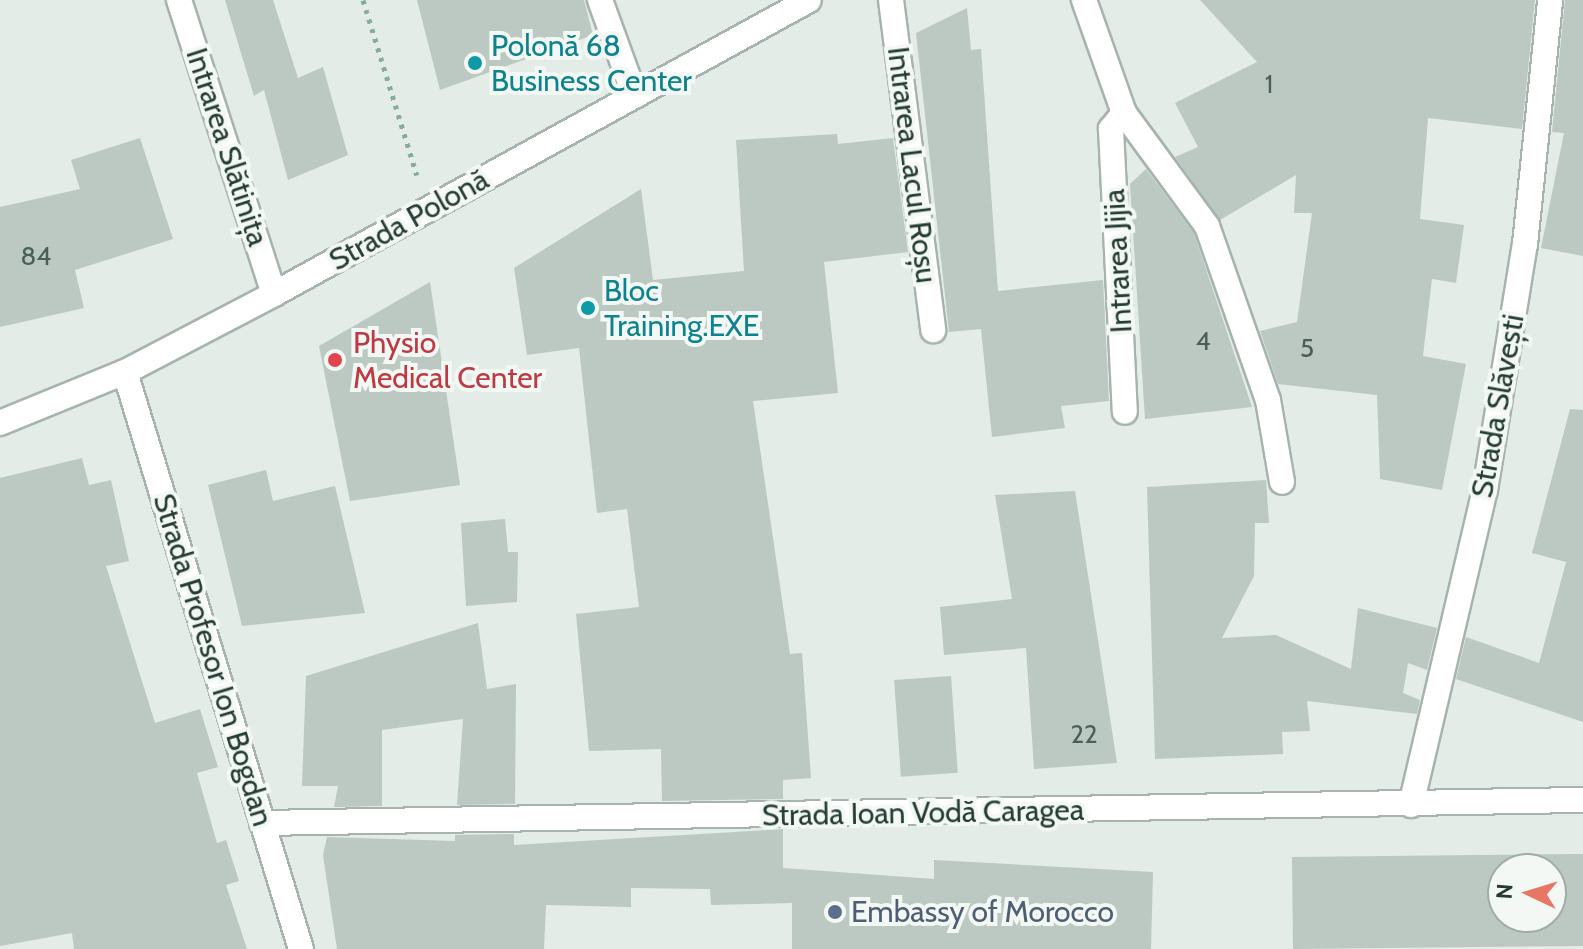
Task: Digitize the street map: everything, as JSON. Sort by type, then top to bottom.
[{"type":"street","name":"Intrarea Slătinița","points":[[179,0],[274,294]]},
{"type":"street","points":[[600,0],[635,96]]},
{"type":"street","name":"Strada Polonă","points":[[0,423],[125,372],[274,294],[809,0]]},
{"type":"street","name":"Intrarea Lacul Roșu","points":[[891,0],[933,330]]},
{"type":"street","points":[[1084,0],[1124,113],[1207,226],[1268,400],[1282,482]]},
{"type":"street","name":"Strada Slăvești","points":[[1411,805],[1485,490],[1525,244],[1550,0]]},
{"type":"street","name":"Intrarea Jijia","points":[[1124,113],[1111,129],[1125,412]]},
{"type":"street","name":"Strada Profesor Ion Bogdan","points":[[125,372],[301,949]]},
{"type":"street","name":"Strada Ioan Vodă Caragea","points":[[262,823],[1583,800]]},
{"type":"path","points":[[363,0],[428,210]]},
{"type":"building","points":[[225,0],[273,0],[298,78],[323,67],[348,155],[288,180],[264,90],[254,96]]},
{"type":"building","name":"Polonă 68 Business Center","points":[[417,0],[584,0],[593,35],[440,90]]},
{"type":"building","points":[[1200,0],[1535,0],[1522,129],[1428,118],[1420,219],[1464,225],[1456,283],[1432,279],[1423,356],[1466,364],[1442,490],[1380,479],[1377,395],[1278,384],[1260,331],[1297,322],[1312,213],[1294,213],[1296,175],[1220,220],[1175,157],[1198,147],[1175,103],[1257,62]]},
{"type":"building","points":[[1565,0],[1583,0],[1583,256],[1541,248],[1564,133],[1552,132]]},
{"type":"building","points":[[967,8],[971,50],[981,49],[998,291],[1103,280],[1109,401],[1061,406],[1065,428],[992,437],[981,329],[949,332],[916,33]]},
{"type":"building","points":[[837,134],[838,144],[893,138],[908,252],[824,262],[838,393],[753,401],[790,654],[802,653],[811,778],[783,780],[783,799],[662,801],[661,749],[589,751],[576,614],[639,607],[627,509],[597,513],[579,348],[527,355],[514,268],[641,189],[653,280],[744,271],[736,140]]},
{"type":"building","points":[[140,138],[173,239],[75,270],[84,308],[0,327],[0,207],[80,189],[71,160]]},
{"type":"building","points":[[1146,169],[1194,233],[1252,407],[1145,419],[1130,184]]},
{"type":"building","points":[[430,282],[460,485],[350,501],[319,346]]},
{"type":"building","points":[[1570,409],[1583,410],[1583,722],[1456,679],[1466,637],[1539,663],[1566,562],[1532,553]]},
{"type":"building","points":[[82,458],[89,485],[111,480],[129,561],[106,566],[155,723],[200,709],[218,767],[197,773],[217,843],[226,840],[239,881],[226,885],[247,949],[74,949],[72,933],[0,946],[0,478]]},
{"type":"building","points":[[266,470],[273,501],[335,486],[365,613],[242,626],[208,485]]},
{"type":"building","points":[[1266,480],[1269,523],[1255,523],[1254,576],[1222,638],[1276,635],[1351,669],[1358,608],[1437,628],[1427,670],[1408,663],[1403,693],[1420,700],[1417,714],[1307,701],[1310,731],[1282,732],[1283,754],[1155,759],[1147,487]]},
{"type":"building","points":[[1075,491],[1117,763],[1034,769],[1026,648],[944,655],[940,607],[1012,599],[995,495]]},
{"type":"building","points":[[505,519],[508,552],[518,552],[517,602],[466,606],[461,523]]},
{"type":"building","points":[[478,623],[487,689],[516,684],[515,804],[457,805],[463,719],[382,730],[382,806],[334,807],[338,786],[302,786],[306,676]]},
{"type":"building","points":[[951,676],[958,773],[901,777],[894,680]]},
{"type":"building","points":[[783,829],[783,868],[934,879],[934,860],[1153,872],[1151,949],[792,949],[792,903],[711,905],[710,889],[631,888],[631,907],[546,905],[544,949],[337,949],[323,855],[327,837],[455,841],[455,835],[514,834],[514,845]]},
{"type":"building","points":[[1567,854],[1583,854],[1583,946],[1293,949],[1292,857],[1487,855],[1487,933],[1567,933]]},
{"type":"place","name":"Polonă 68 Business Center","points":[[475,63]]},
{"type":"place","name":"Bloc Training.EXE","points":[[588,308]]},
{"type":"place","name":"Physio Medical Center","points":[[335,360]]},
{"type":"place","name":"Embassy of Morocco","points":[[835,912]]}]
